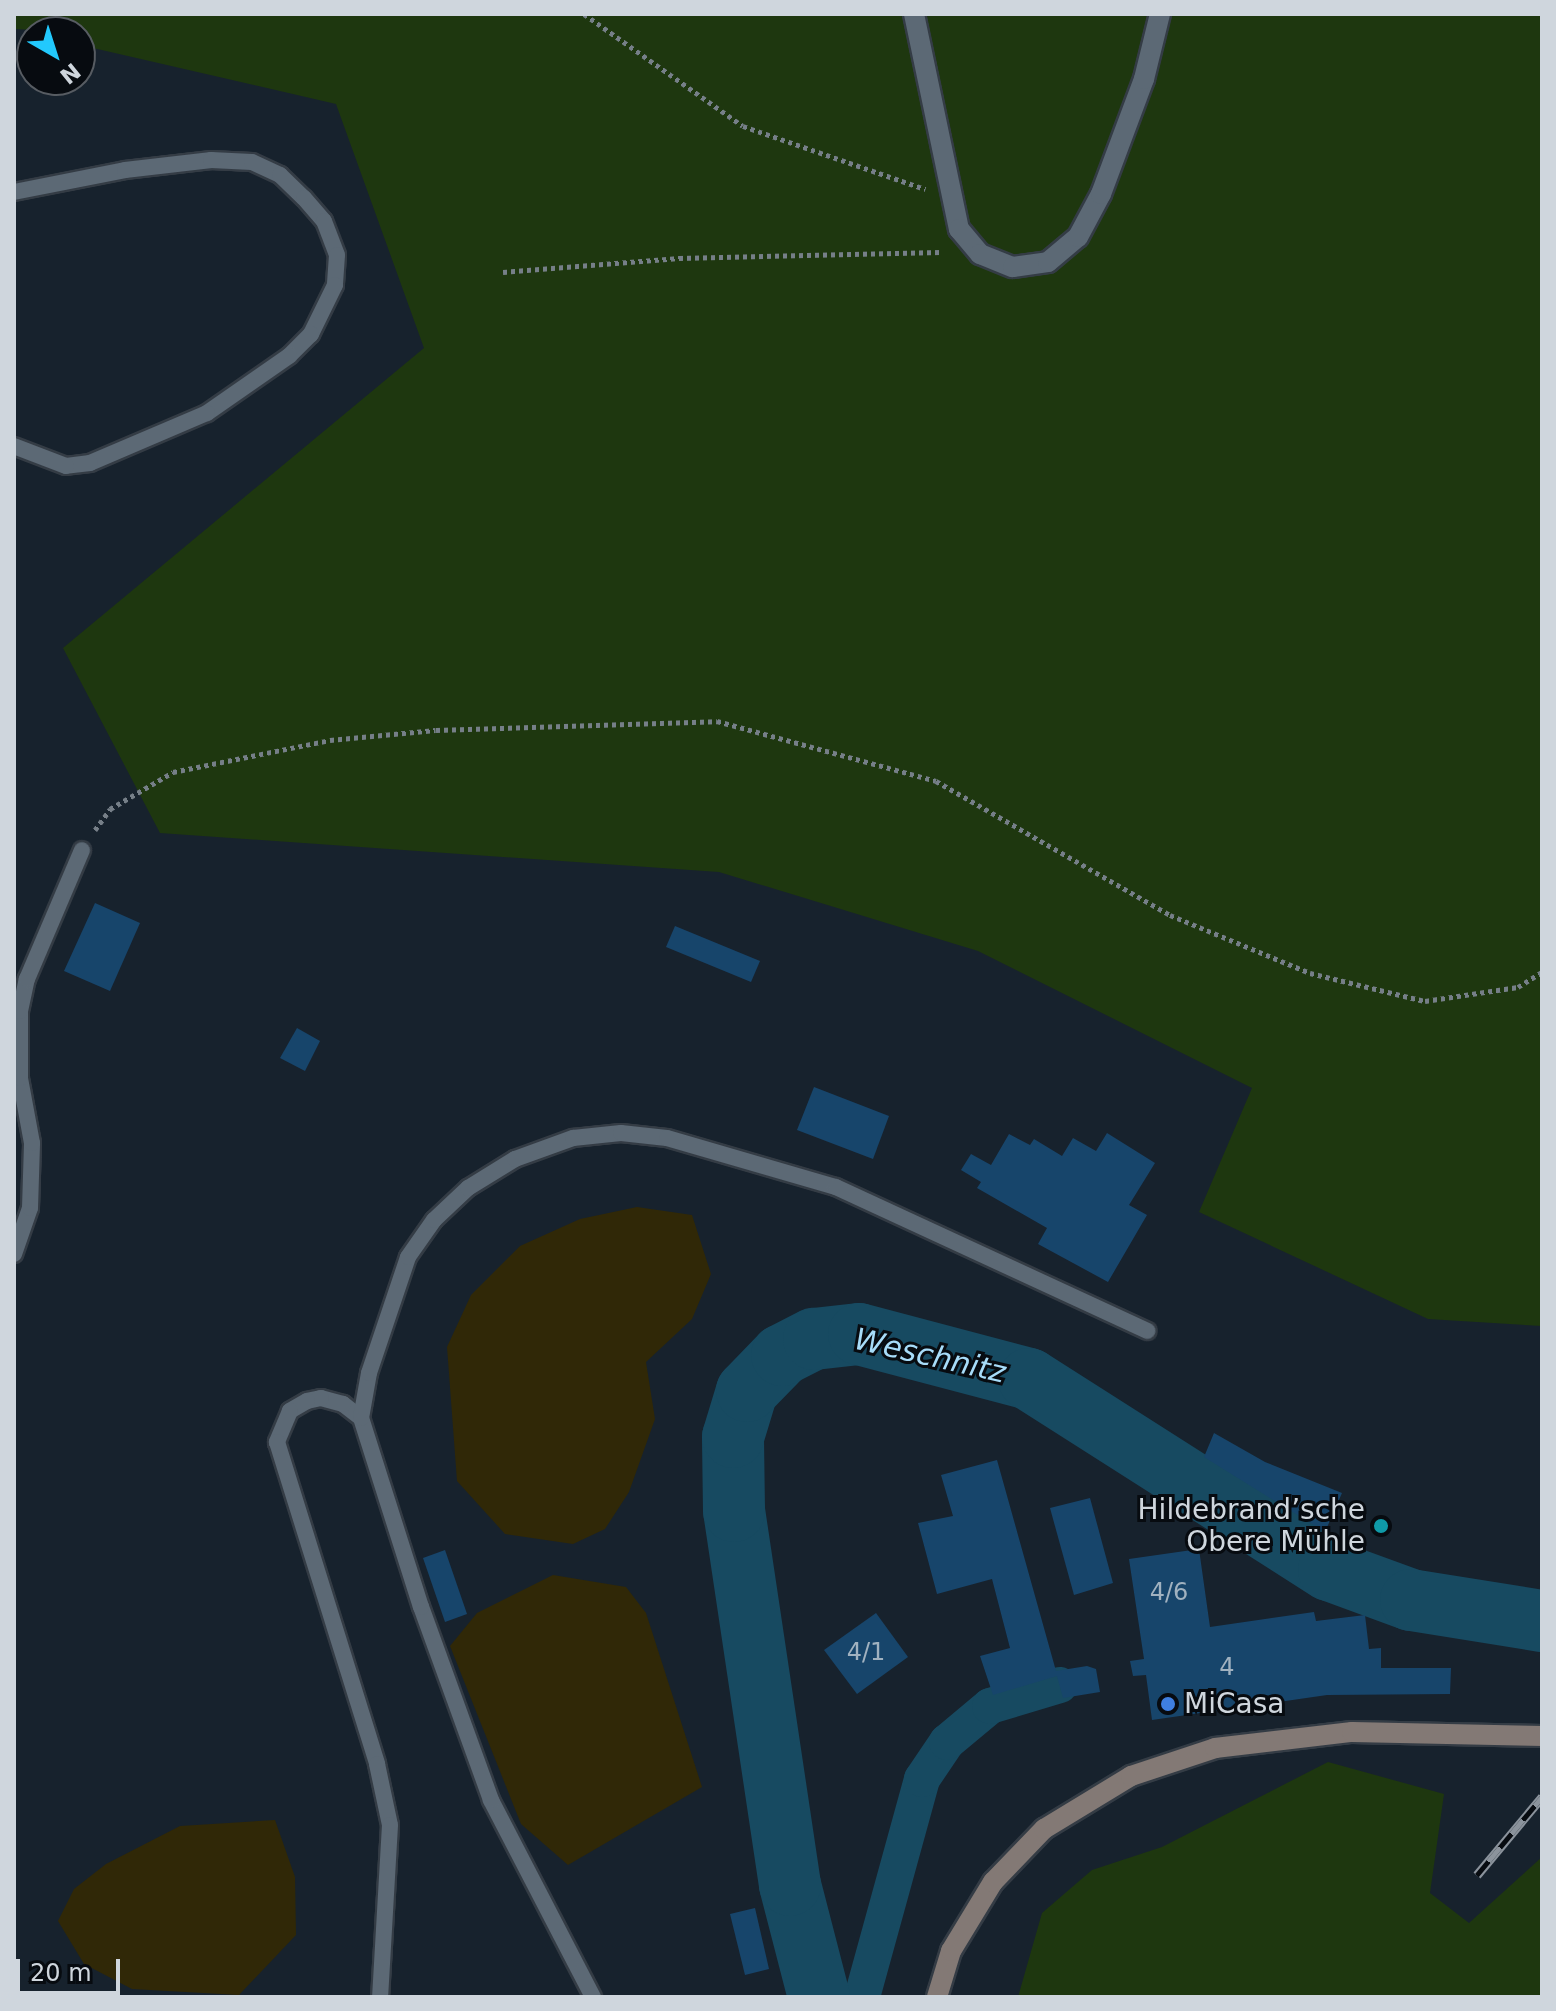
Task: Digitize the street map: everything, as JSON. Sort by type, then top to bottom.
[{"type":"main road","points":[[937,1997],[951,1951],[993,1882],[1044,1829],[1131,1776],[1215,1748],[1352,1732],[1542,1736]]},
{"type":"street","points":[[914,14],[949,198],[959,229],[980,254],[1013,267],[1048,262],[1078,237],[1101,194],[1139,93],[1160,14]]},
{"type":"lane","points":[[14,192],[125,170],[211,160],[252,162],[280,175],[304,198],[324,221],[337,255],[335,285],[311,334],[289,356],[207,413],[90,463],[66,466],[14,446]]},
{"type":"lane","points":[[14,1254],[30,1208],[32,1143],[20,1078],[20,1011],[27,979],[82,850]]},
{"type":"lane","points":[[593,1997],[491,1800],[421,1607],[361,1418],[369,1373],[408,1257],[434,1220],[468,1188],[515,1159],[573,1138],[621,1133],[741,1157],[836,1187],[1147,1331]]},
{"type":"lane","points":[[361,1418],[343,1404],[321,1398],[307,1401],[290,1411],[277,1442],[377,1764],[390,1825],[380,1997]]},
{"type":"path","points":[[584,14],[743,126],[949,198]]},
{"type":"path","points":[[503,272],[902,249]]},
{"type":"path","points":[[82,850],[110,809],[173,772],[330,740],[436,730],[717,721],[936,781],[1170,915],[1310,973],[1425,1001],[1518,987],[1542,972]]},
{"type":"green space","points":[[14,14],[1542,14],[1542,1326],[1428,1319],[1199,1212],[1252,1088],[978,951],[719,872],[160,833],[63,648],[424,348],[336,104],[96,49],[96,16],[16,16],[14,29]]},
{"type":"green space","points":[[1328,1762],[1444,1794],[1430,1893],[1469,1923],[1542,1857],[1542,1997],[1018,1997],[1042,1913],[1092,1870],[1162,1847]]},
{"type":"sand","points":[[637,1207],[692,1215],[711,1274],[692,1319],[646,1362],[655,1419],[629,1492],[605,1529],[573,1544],[505,1534],[457,1481],[447,1347],[471,1295],[520,1246],[580,1219]]},
{"type":"sand","points":[[553,1575],[626,1587],[646,1613],[702,1787],[568,1865],[521,1824],[450,1646],[477,1613]]},
{"type":"sand","points":[[275,1820],[295,1877],[296,1935],[239,1995],[132,1989],[84,1964],[58,1921],[74,1889],[106,1864],[180,1826]]},
{"type":"building","points":[[95,903],[140,923],[110,991],[64,971]]},
{"type":"building","points":[[675,926],[760,961],[751,982],[666,947]]},
{"type":"building","points":[[297,1028],[320,1041],[305,1071],[280,1058]]},
{"type":"building","points":[[814,1087],[889,1116],[873,1159],[797,1130]]},
{"type":"building","points":[[1107,1133],[1155,1163],[1129,1205],[1147,1215],[1108,1282],[1038,1244],[1047,1228],[977,1188],[981,1182],[961,1170],[971,1154],[991,1165],[1009,1134],[1030,1145],[1034,1139],[1062,1156],[1073,1138],[1096,1151]]},
{"type":"building","points":[[1214,1433],[1265,1462],[1342,1493],[1325,1532],[1204,1457]]},
{"type":"building","points":[[997,1460],[1056,1671],[1087,1666],[1096,1669],[1100,1692],[1063,1698],[1057,1676],[993,1695],[980,1656],[1010,1648],[992,1579],[937,1594],[918,1523],[953,1516],[941,1475]]},
{"type":"building","points":[[1090,1498],[1113,1583],[1074,1595],[1050,1508]]},
{"type":"building","points":[[1199,1549],[1210,1627],[1314,1612],[1316,1621],[1365,1615],[1369,1649],[1381,1648],[1381,1668],[1451,1668],[1450,1694],[1327,1695],[1152,1720],[1146,1675],[1133,1676],[1130,1661],[1144,1659],[1129,1559]]},
{"type":"building","points":[[445,1550],[467,1614],[445,1622],[423,1558]]},
{"type":"building","points":[[876,1613],[908,1657],[857,1694],[824,1650]]},
{"type":"building","points":[[755,1908],[769,1969],[745,1975],[730,1914]]},
{"type":"waterway","name":"Weschnitz","points":[[819,1997],[790,1885],[734,1511],[733,1437],[747,1391],[782,1355],[814,1339],[859,1334],[1029,1379],[1329,1570],[1411,1600],[1542,1621]]},
{"type":"waterway","points":[[862,1997],[922,1779],[947,1742],[990,1706],[1060,1685]]},
{"type":"railway","points":[[1477,1875],[1542,1797]]},
{"type":"place","name":"Hildebrand’sche Obere Mühle","points":[[1381,1526]]},
{"type":"place","name":"MiCasa","points":[[1168,1704]]}]
